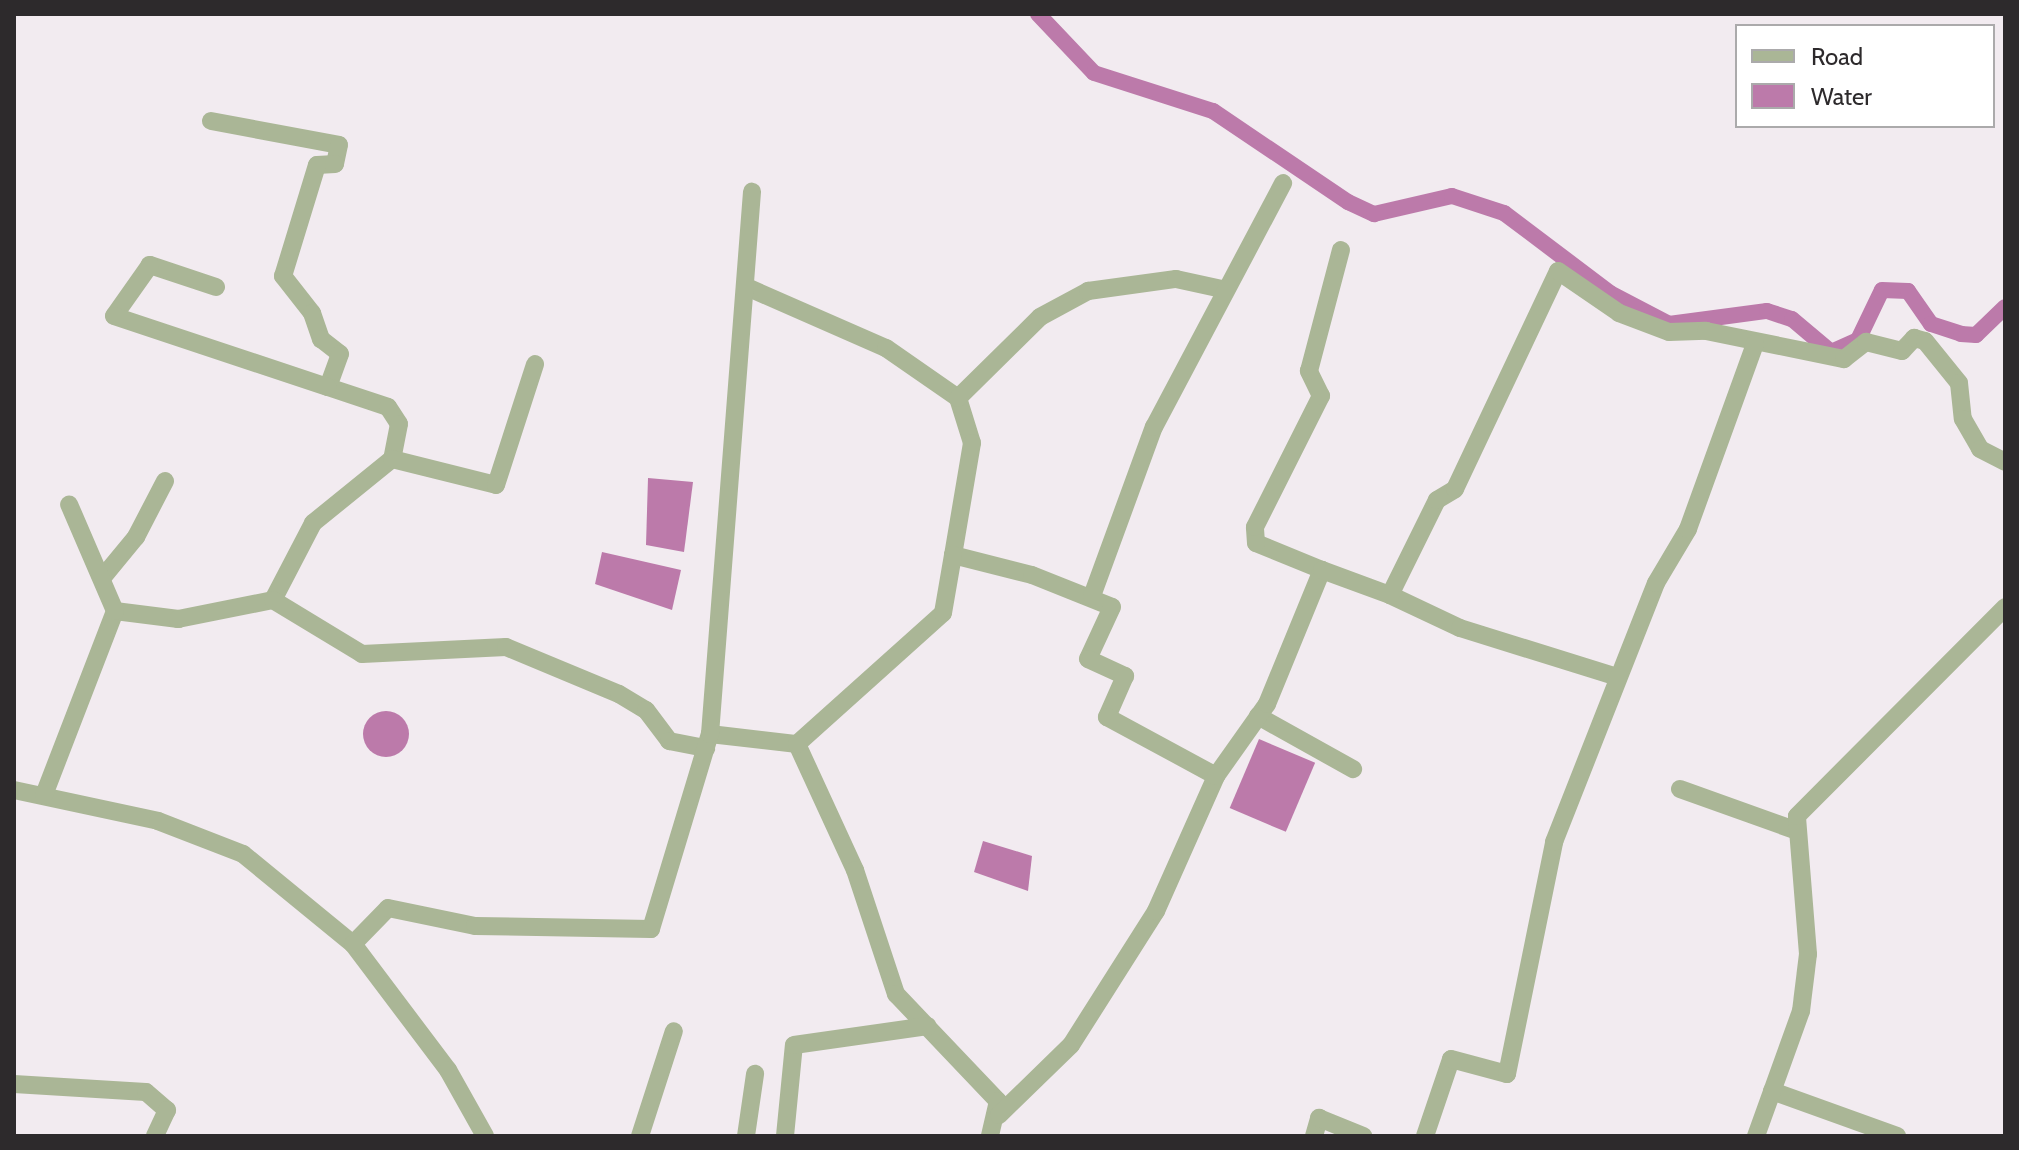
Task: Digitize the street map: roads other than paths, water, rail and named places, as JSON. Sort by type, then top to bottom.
[{"type":"street","points":[[211,121],[339,145],[335,164],[317,165],[283,276],[312,313],[321,339],[340,354],[328,387]]},
{"type":"street","points":[[1092,596],[1154,427],[1222,289],[1283,183]]},
{"type":"street","points":[[353,944],[388,908],[475,926],[651,929],[708,741],[749,288],[752,192]]},
{"type":"street","points":[[1341,250],[1309,371],[1321,396],[1255,527],[1256,543],[1390,595],[1460,628],[1617,677]]},
{"type":"street","points":[[216,287],[150,265],[114,316],[388,407],[399,424],[392,459],[313,523],[273,600]]},
{"type":"street","points":[[1390,595],[1437,500],[1455,489],[1558,271],[1649,325],[1844,359],[1866,342],[1902,351],[1914,338],[1925,341],[1959,383],[1963,419],[1980,449],[2005,462]]},
{"type":"street","points":[[958,398],[1029,326],[1088,291],[1176,279],[1222,289]]},
{"type":"street","points":[[115,611],[178,619],[273,600],[362,654],[506,647],[619,694],[646,710],[669,741],[797,744],[943,613],[972,443],[958,398],[886,348],[749,288]]},
{"type":"street","points":[[1425,1136],[1451,1059],[1507,1074],[1554,842],[1656,583],[1688,529],[1755,344]]},
{"type":"street","points":[[392,459],[496,485],[535,364]]},
{"type":"street","points":[[103,577],[136,537],[165,481]]},
{"type":"street","points":[[44,795],[115,611],[103,577],[69,504]]},
{"type":"street","points":[[953,555],[1092,596],[1112,607],[1088,659],[1125,676],[1107,717],[1216,776]]},
{"type":"street","points":[[990,1136],[999,1115],[1071,1045],[1156,911],[1216,776],[1258,716],[1322,570]]},
{"type":"street","points":[[1756,1136],[1801,1011],[1808,954],[1797,816],[2005,607]]},
{"type":"street","points":[[1258,716],[1353,769]]},
{"type":"street","points":[[797,744],[855,870],[896,994],[991,1090],[999,1115]]},
{"type":"street","points":[[1680,789],[1797,831]]},
{"type":"street","points":[[14,790],[158,821],[243,854],[353,944],[448,1070],[485,1136]]},
{"type":"street","points":[[785,1136],[794,1045],[928,1026]]},
{"type":"street","points":[[640,1136],[674,1031]]},
{"type":"street","points":[[746,1136],[755,1074]]},
{"type":"street","points":[[14,1084],[146,1092],[167,1110],[155,1136]]},
{"type":"street","points":[[1772,1091],[1897,1136]]},
{"type":"street","points":[[1314,1136],[1319,1118],[1363,1136]]},
{"type":"water","points":[[648,478],[693,482],[684,552],[646,545]]},
{"type":"water","points":[[602,552],[681,570],[672,610],[595,584]]},
{"type":"water","points":[[386,711],[402,718],[409,734],[402,750],[386,757],[370,750],[363,734],[370,718]]},
{"type":"water","points":[[1259,739],[1315,763],[1286,832],[1230,808]]},
{"type":"water","points":[[983,841],[1032,856],[1028,891],[974,872]]},
{"type":"waterway","points":[[1038,14],[1094,73],[1213,111],[1348,202],[1374,214],[1452,196],[1504,213],[1610,293],[1669,324],[1767,311],[1792,319],[1831,352],[1858,340],[1882,290],[1908,291],[1931,324],[1961,334],[1976,335],[2005,307]]}]
